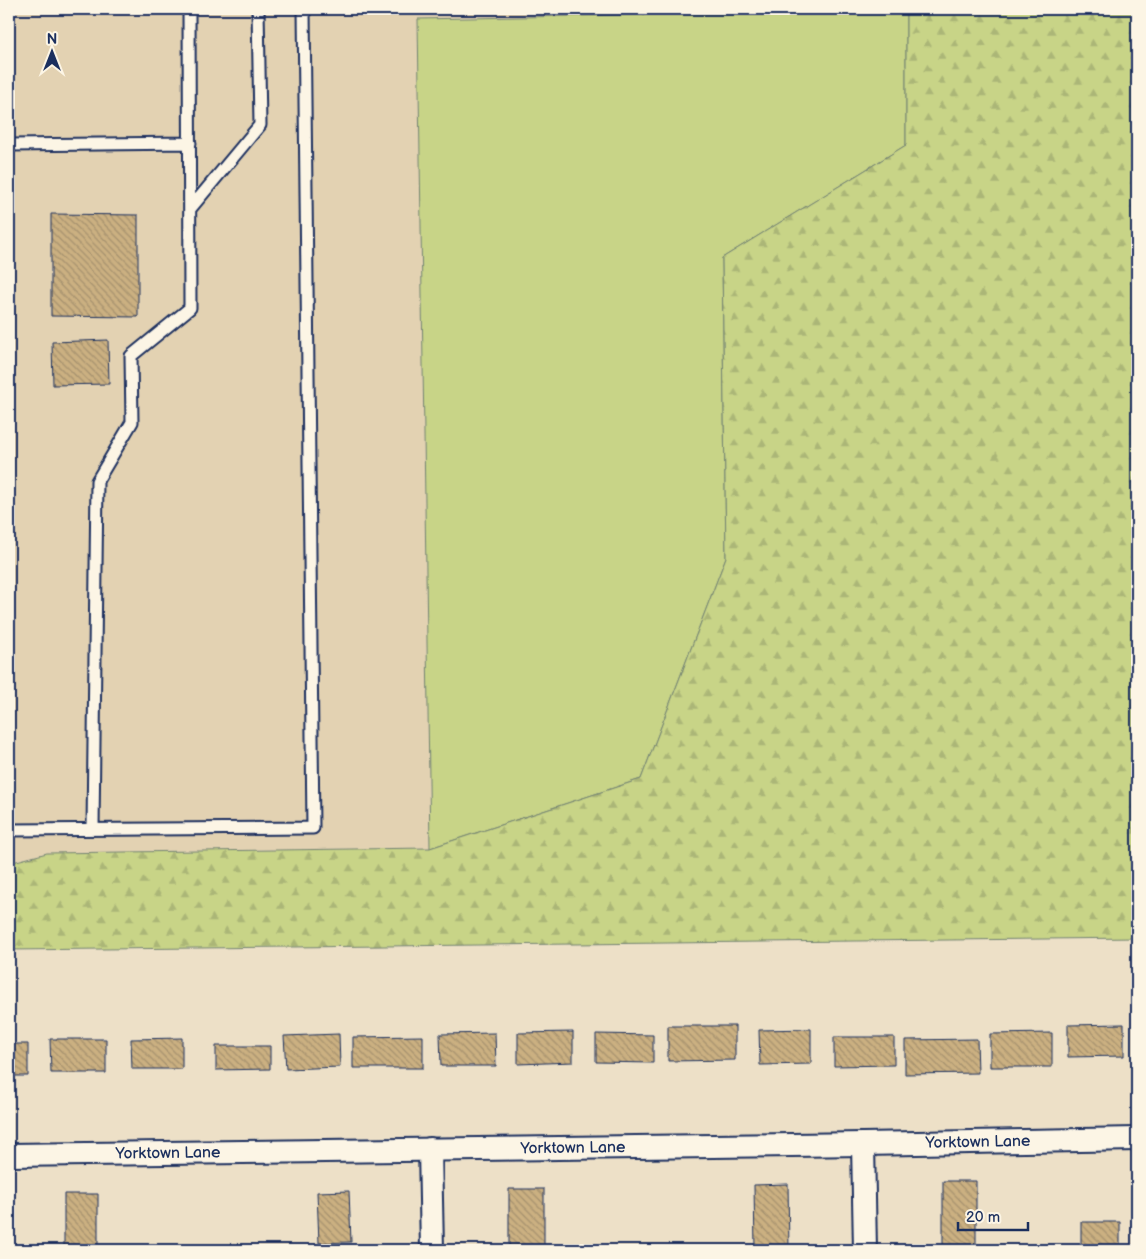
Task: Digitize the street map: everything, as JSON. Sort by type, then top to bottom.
[{"type":"street","name":"Yorktown Lane","points":[[9,1155],[863,1144],[1137,1138]]},
{"type":"street","points":[[863,1144],[864,1250]]},
{"type":"street","points":[[430,1149],[432,1250]]},
{"type":"lane","points":[[93,829],[97,481],[132,422],[131,356],[190,308],[189,9]]},
{"type":"lane","points":[[190,209],[260,125],[258,9]]},
{"type":"lane","points":[[9,830],[313,828],[304,9]]},
{"type":"lane","points":[[9,146],[190,143]]},
{"type":"shaded area","points":[[9,9],[673,9],[673,14],[418,19],[430,848],[47,853],[9,863]]},
{"type":"green space","points":[[673,9],[906,9],[906,145],[722,258],[726,557],[641,779],[430,848],[418,19],[673,14]]},
{"type":"green space","points":[[906,9],[1137,9],[1137,938],[9,950],[9,863],[47,853],[430,848],[641,779],[726,557],[722,258],[906,145]]},
{"type":"building","points":[[51,214],[138,215],[138,317],[51,316]]},
{"type":"building","points":[[108,340],[109,384],[53,385],[52,342]]},
{"type":"building","points":[[1124,1024],[1124,1056],[1068,1057],[1068,1025]]},
{"type":"building","points":[[668,1026],[735,1026],[735,1060],[668,1061]]},
{"type":"building","points":[[811,1029],[811,1064],[760,1065],[759,1030]]},
{"type":"building","points":[[573,1032],[573,1062],[518,1064],[518,1033]]},
{"type":"building","points":[[495,1033],[496,1066],[441,1066],[440,1034]]},
{"type":"building","points":[[1052,1033],[1052,1067],[990,1067],[990,1034]]},
{"type":"building","points":[[339,1034],[340,1067],[286,1069],[284,1036]]},
{"type":"building","points":[[596,1034],[653,1035],[653,1063],[596,1062]]},
{"type":"building","points":[[423,1036],[423,1068],[353,1068],[353,1037]]},
{"type":"building","points":[[834,1037],[894,1037],[894,1065],[834,1066]]},
{"type":"building","points":[[182,1038],[182,1069],[132,1069],[131,1039]]},
{"type":"building","points":[[50,1039],[106,1039],[106,1073],[51,1073]]},
{"type":"building","points":[[977,1039],[978,1073],[905,1074],[905,1040]]},
{"type":"building","points":[[9,1044],[28,1044],[28,1076],[9,1076]]},
{"type":"building","points":[[216,1046],[270,1046],[270,1069],[216,1070]]},
{"type":"building","points":[[943,1181],[976,1181],[976,1250],[943,1250]]},
{"type":"building","points":[[788,1184],[789,1250],[755,1250],[754,1185]]},
{"type":"building","points":[[509,1189],[544,1189],[544,1250],[509,1250]]},
{"type":"building","points":[[349,1191],[351,1242],[319,1243],[317,1192]]},
{"type":"building","points":[[64,1194],[98,1194],[98,1250],[64,1250]]},
{"type":"building","points":[[1081,1222],[1120,1222],[1120,1250],[1081,1250]]}]
